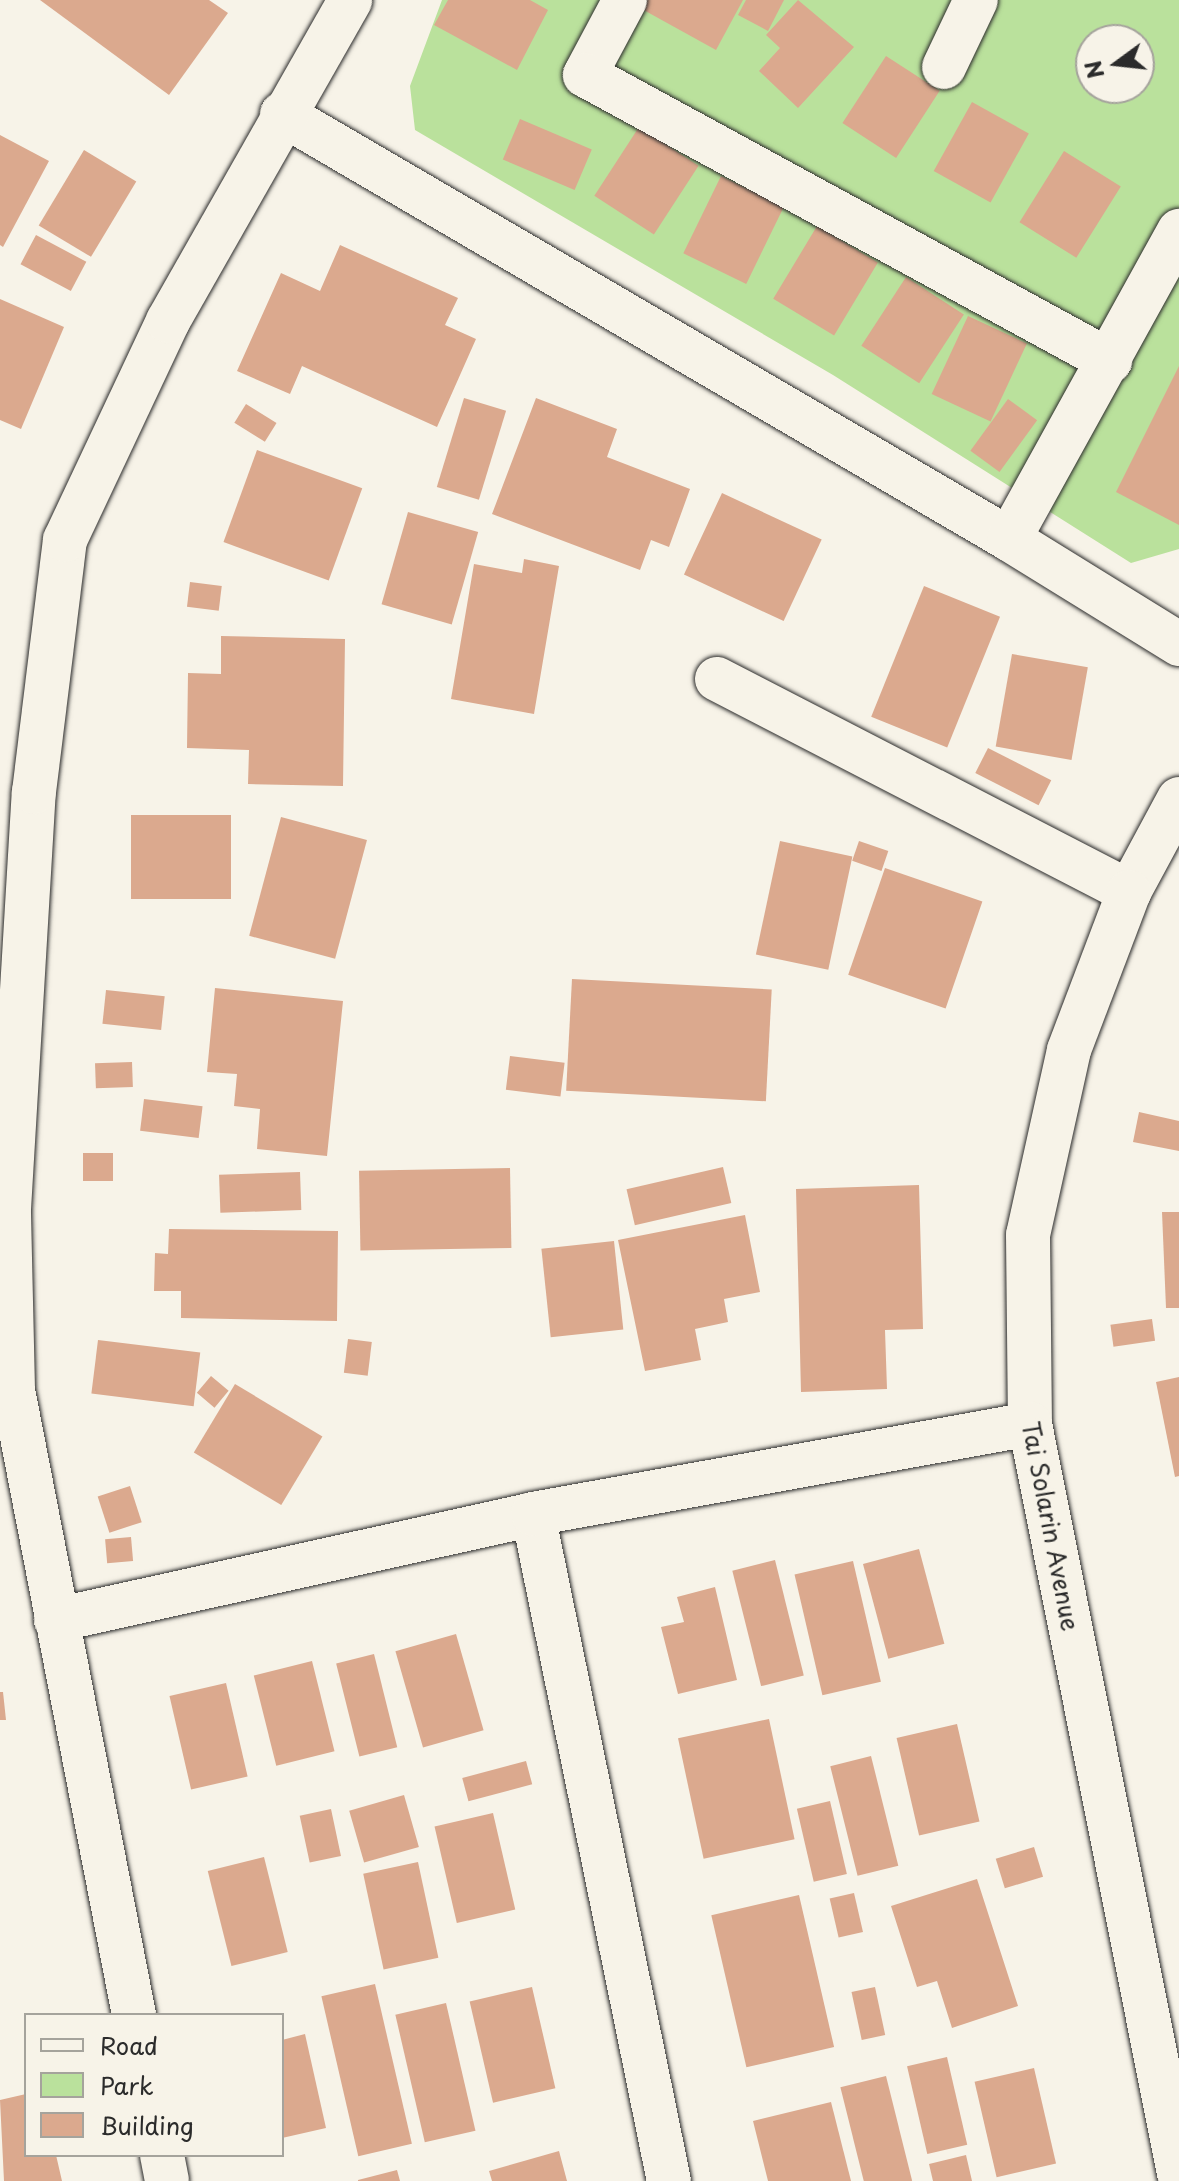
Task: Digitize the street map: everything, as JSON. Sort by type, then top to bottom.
[{"type":"street","points":[[134,2013],[13,1390],[9,1209],[34,792],[65,540],[168,321],[282,114],[350,0]]},
{"type":"street","points":[[625,0],[585,75],[1110,361]]},
{"type":"street","points":[[944,67],[976,0]]},
{"type":"street","points":[[282,114],[1009,539],[1179,644]]},
{"type":"street","points":[[1009,539],[1110,361],[1179,231]]},
{"type":"street","points":[[717,679],[1129,892]]},
{"type":"street","name":"Tai Solarin Avenue","points":[[1179,799],[1129,892],[1069,1050],[1028,1235],[1030,1424],[1179,2174]]},
{"type":"street","points":[[56,1620],[533,1514],[1030,1424]]},
{"type":"street","points":[[533,1514],[669,2181]]},
{"type":"street","points":[[162,2157],[167,2181]]},
{"type":"green space","points":[[442,0],[1179,0],[1179,549],[1131,563],[833,375],[415,130],[410,86]]},
{"type":"building","points":[[40,0],[209,0],[228,13],[169,95]]},
{"type":"building","points":[[448,0],[530,0],[548,10],[517,70],[434,25]]},
{"type":"building","points":[[644,0],[743,0],[716,50],[640,8]]},
{"type":"building","points":[[746,0],[784,0],[768,31],[738,15]]},
{"type":"building","points":[[798,0],[854,47],[798,108],[759,71],[780,48],[766,35]]},
{"type":"building","points":[[886,56],[940,91],[896,158],[842,123]]},
{"type":"building","points":[[972,102],[1029,134],[991,203],[934,171]]},
{"type":"building","points":[[520,119],[592,149],[575,190],[503,160]]},
{"type":"building","points":[[639,127],[699,166],[654,234],[594,196]]},
{"type":"building","points":[[0,135],[49,161],[3,247],[0,245]]},
{"type":"building","points":[[84,150],[136,181],[91,257],[39,225]]},
{"type":"building","points":[[1064,151],[1121,187],[1076,258],[1019,222]]},
{"type":"building","points":[[721,176],[784,207],[746,284],[683,253]]},
{"type":"building","points":[[817,226],[878,263],[834,335],[773,299]]},
{"type":"building","points":[[36,235],[86,262],[71,291],[21,264]]},
{"type":"building","points":[[340,245],[458,298],[445,325],[476,339],[437,427],[302,366],[290,394],[237,371],[281,273],[320,291]]},
{"type":"building","points":[[906,277],[964,315],[919,383],[861,346]]},
{"type":"building","points":[[0,299],[64,327],[21,429],[0,420]]},
{"type":"building","points":[[968,316],[1027,343],[991,421],[932,394]]},
{"type":"building","points":[[1179,366],[1179,525],[1116,492]]},
{"type":"building","points":[[464,398],[506,411],[479,500],[437,487]]},
{"type":"building","points":[[536,398],[617,429],[607,457],[690,489],[669,547],[651,540],[640,570],[492,514]]},
{"type":"building","points":[[1008,399],[1037,420],[1000,472],[970,451]]},
{"type":"building","points":[[246,404],[277,423],[265,442],[234,423]]},
{"type":"building","points":[[257,450],[362,488],[329,580],[223,542]]},
{"type":"building","points":[[722,493],[822,539],[784,621],[684,575]]},
{"type":"building","points":[[408,512],[478,532],[452,624],[382,604]]},
{"type":"building","points":[[524,559],[559,566],[534,714],[451,699],[474,564],[522,573]]},
{"type":"building","points":[[190,582],[222,586],[219,611],[187,607]]},
{"type":"building","points":[[924,586],[1000,617],[947,747],[871,717]]},
{"type":"building","points":[[221,636],[345,639],[343,786],[248,784],[249,750],[187,748],[188,673],[221,674]]},
{"type":"building","points":[[1012,654],[1088,667],[1072,760],[996,747]]},
{"type":"building","points":[[988,748],[1051,780],[1039,805],[975,773]]},
{"type":"building","points":[[131,815],[231,815],[231,899],[131,899]]},
{"type":"building","points":[[281,817],[367,840],[335,959],[249,936]]},
{"type":"building","points":[[780,841],[852,856],[828,970],[756,954]]},
{"type":"building","points":[[859,841],[888,851],[881,871],[852,861]]},
{"type":"building","points":[[885,868],[982,902],[946,1008],[848,975]]},
{"type":"building","points":[[572,979],[772,989],[766,1101],[566,1091]]},
{"type":"building","points":[[215,988],[343,1001],[327,1156],[257,1149],[260,1109],[234,1106],[237,1074],[207,1072]]},
{"type":"building","points":[[106,990],[165,996],[161,1030],[102,1024]]},
{"type":"building","points":[[510,1056],[565,1063],[560,1096],[506,1090]]},
{"type":"building","points":[[132,1062],[133,1087],[96,1088],[95,1063]]},
{"type":"building","points":[[144,1099],[203,1106],[199,1138],[140,1131]]},
{"type":"building","points":[[1139,1112],[1179,1121],[1179,1151],[1133,1142]]},
{"type":"building","points":[[83,1153],[113,1153],[113,1181],[83,1181]]},
{"type":"building","points":[[723,1167],[731,1203],[635,1225],[627,1189]]},
{"type":"building","points":[[510,1168],[511,1248],[360,1251],[359,1171]]},
{"type":"building","points":[[300,1172],[301,1210],[220,1213],[219,1175]]},
{"type":"building","points":[[919,1185],[923,1329],[885,1330],[887,1389],[801,1392],[796,1189]]},
{"type":"building","points":[[1162,1212],[1179,1212],[1179,1308],[1166,1308]]},
{"type":"building","points":[[745,1215],[760,1292],[724,1299],[728,1322],[695,1329],[701,1360],[645,1371],[618,1240]]},
{"type":"building","points":[[169,1229],[338,1231],[337,1321],[181,1318],[181,1291],[154,1291],[155,1253],[168,1254]]},
{"type":"building","points":[[614,1241],[623,1330],[551,1337],[541,1249]]},
{"type":"building","points":[[1152,1319],[1155,1341],[1113,1347],[1110,1325]]},
{"type":"building","points":[[348,1339],[372,1342],[368,1376],[344,1373]]},
{"type":"building","points":[[98,1340],[200,1353],[194,1406],[91,1394]]},
{"type":"building","points":[[211,1376],[229,1391],[214,1408],[197,1393]]},
{"type":"building","points":[[1179,1377],[1179,1476],[1175,1477],[1156,1382]]},
{"type":"building","points":[[235,1384],[322,1437],[281,1505],[194,1453]]},
{"type":"building","points":[[130,1486],[142,1522],[109,1533],[98,1497]]},
{"type":"building","points":[[131,1537],[133,1561],[107,1563],[105,1539]]},
{"type":"building","points":[[919,1549],[944,1644],[888,1659],[863,1564]]},
{"type":"building","points":[[775,1560],[804,1675],[761,1686],[732,1571]]},
{"type":"building","points":[[853,1561],[881,1682],[822,1695],[795,1574]]},
{"type":"building","points":[[715,1587],[737,1680],[678,1694],[661,1627],[684,1622],[677,1597]]},
{"type":"building","points":[[456,1634],[484,1730],[423,1747],[395,1651]]},
{"type":"building","points":[[374,1654],[397,1747],[359,1757],[336,1663]]},
{"type":"building","points":[[312,1661],[334,1751],[276,1766],[254,1676]]},
{"type":"building","points":[[226,1683],[248,1777],[191,1790],[169,1696]]},
{"type":"building","points":[[0,1692],[3,1692],[6,1720],[0,1720]]},
{"type":"building","points":[[769,1719],[795,1839],[704,1859],[678,1738]]},
{"type":"building","points":[[957,1724],[979,1821],[919,1835],[897,1738]]},
{"type":"building","points":[[871,1756],[898,1866],[858,1876],[830,1766]]},
{"type":"building","points":[[526,1761],[532,1784],[468,1801],[462,1778]]},
{"type":"building","points":[[404,1795],[419,1847],[364,1863],[349,1811]]},
{"type":"building","points":[[830,1801],[847,1874],[814,1882],[797,1809]]},
{"type":"building","points":[[331,1809],[341,1856],[310,1863],[300,1816]]},
{"type":"building","points":[[493,1813],[515,1909],[457,1923],[435,1826]]},
{"type":"building","points":[[1034,1847],[1043,1877],[1005,1888],[996,1859]]},
{"type":"building","points":[[264,1857],[288,1952],[231,1966],[208,1871]]},
{"type":"building","points":[[418,1862],[438,1958],[384,1970],[363,1874]]},
{"type":"building","points":[[977,1879],[1018,2006],[952,2028],[937,1981],[917,1987],[891,1906]]},
{"type":"building","points":[[854,1893],[863,1932],[839,1938],[830,1899]]},
{"type":"building","points":[[799,1895],[834,2047],[746,2067],[711,1915]]},
{"type":"building","points":[[375,1984],[412,2144],[358,2156],[321,1996]]},
{"type":"building","points":[[532,1987],[555,2088],[493,2103],[470,2001]]},
{"type":"building","points":[[875,1987],[885,2035],[862,2040],[852,1992]]},
{"type":"building","points":[[446,2003],[475,2131],[425,2142],[395,2015]]},
{"type":"building","points":[[305,2034],[326,2128],[284,2138],[284,2039]]},
{"type":"building","points":[[947,2057],[967,2145],[927,2154],[907,2066]]},
{"type":"building","points":[[1034,2068],[1056,2163],[997,2177],[975,2082]]},
{"type":"building","points":[[886,2076],[912,2181],[864,2181],[840,2087]]},
{"type":"building","points":[[24,2094],[24,2157],[56,2157],[62,2181],[4,2181],[0,2100]]},
{"type":"building","points":[[831,2102],[851,2181],[768,2181],[753,2121]]},
{"type":"building","points":[[559,2151],[567,2181],[492,2181],[489,2171]]},
{"type":"building","points":[[966,2155],[972,2181],[933,2181],[929,2164]]},
{"type":"building","points":[[397,2170],[400,2181],[358,2181],[358,2180]]}]
